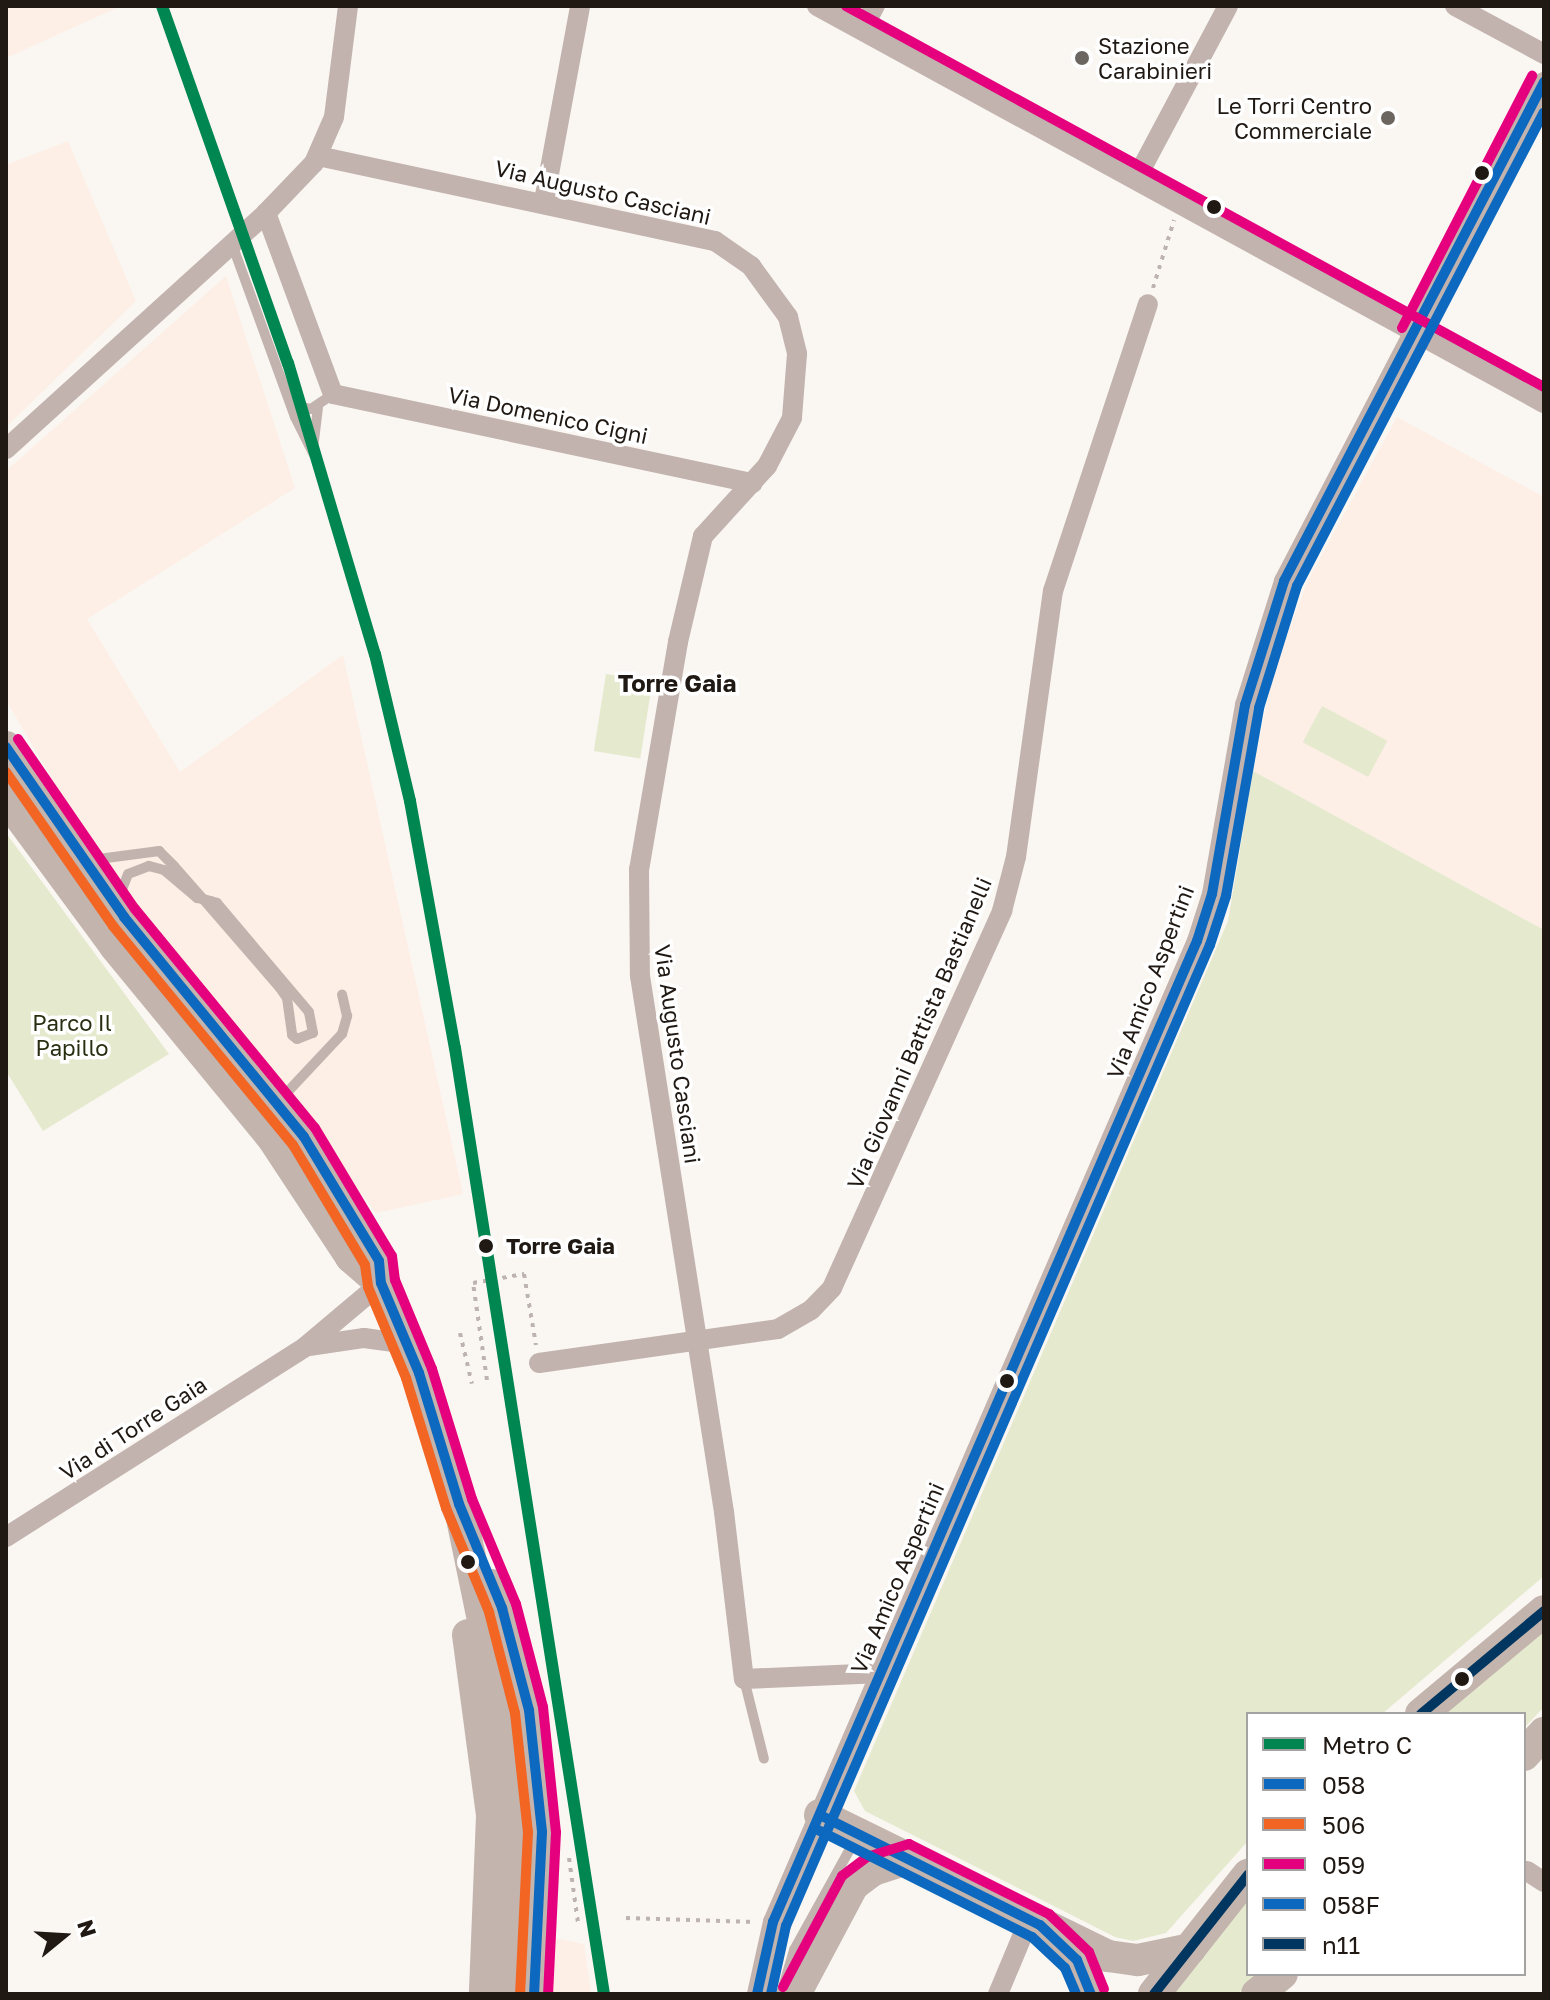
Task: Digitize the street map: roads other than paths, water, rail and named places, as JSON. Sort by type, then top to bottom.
[{"type":"main road","points":[[6,747],[117,908],[278,1102],[355,1217],[379,1261],[381,1283],[407,1344],[459,1504],[502,1608],[531,1723],[542,1832],[534,1994]]},
{"type":"main road","points":[[6,798],[115,946],[272,1137],[351,1257],[381,1283]]},
{"type":"main road","points":[[459,1504],[497,1686],[517,1829],[509,1994]]},
{"type":"main road","points":[[459,1504],[473,1680],[491,1800],[485,1994]]},
{"type":"main road","points":[[1423,1712],[1544,1611]]},
{"type":"main road","points":[[1526,1753],[1544,1733]]},
{"type":"main road","points":[[820,1815],[1034,1922],[1119,1959],[1148,1959],[1190,1949]]},
{"type":"main road","points":[[795,1994],[853,1885],[873,1870],[909,1858]]},
{"type":"main road","points":[[1154,1994],[1246,1878]]},
{"type":"main road","points":[[1034,1922],[1077,1960],[1091,1994]]},
{"type":"street","points":[[6,449],[266,213],[318,156],[334,117],[348,6]]},
{"type":"street","points":[[544,201],[580,6]]},
{"type":"street","points":[[817,6],[1544,403]]},
{"type":"street","points":[[862,30],[875,6]]},
{"type":"street","points":[[1136,179],[1228,6]]},
{"type":"street","points":[[1455,6],[1544,54]]},
{"type":"street","name":"Via Amico Aspertini","points":[[757,1994],[773,1922],[1197,941],[1215,880],[1245,705],[1281,589],[1544,82]]},
{"type":"street","name":"Via Augusto Casciani","points":[[318,156],[544,201],[715,241],[766,283],[792,330],[797,393],[779,446],[753,483],[709,527],[700,545],[678,642],[636,894],[640,976],[697,1343],[744,1679]]},
{"type":"street","points":[[266,213],[326,400]]},
{"type":"street","name":"Via Giovanni Battista Bastianelli","points":[[537,1355],[697,1343],[790,1324],[832,1288],[997,922],[1016,857],[1053,591],[1148,304]]},
{"type":"street","name":"Via Domenico Cigni","points":[[326,400],[753,483]]},
{"type":"street","name":"Via di Torre Gaia","points":[[6,1537],[305,1347],[381,1283]]},
{"type":"street","points":[[305,1347],[364,1338],[407,1344]]},
{"type":"street","points":[[744,1679],[882,1673]]},
{"type":"street","points":[[998,1994],[1034,1922]]},
{"type":"lane","points":[[232,244],[291,405],[314,455],[312,428],[326,400]]},
{"type":"lane","points":[[291,405],[326,400]]},
{"type":"lane","points":[[83,860],[159,851],[203,899],[287,998],[292,1035],[297,1039],[313,1033],[309,1012],[217,903],[203,899],[164,870],[149,866],[124,878],[117,908]]},
{"type":"lane","points":[[278,1102],[342,1034],[347,1016],[342,995]]},
{"type":"lane","points":[[744,1679],[764,1759]]},
{"type":"lane","points":[[781,1994],[794,1950],[859,1834]]},
{"type":"metro line","name":"C","points":[[162,6],[288,363],[375,654],[410,801],[455,1048],[604,1994]]},
{"type":"place","name":"Stazione Carabinieri","points":[[1082,58]]},
{"type":"place","name":"Le Torri Centro Commerciale","points":[[1388,118]]},
{"type":"place","name":"Torre Gaia","points":[[486,1246]]},
{"type":"district","name":"Torre Gaia","points":[[677,683]]},
{"type":"park label","name":"Parco Il Papillo","points":[[72,1034]]}]
